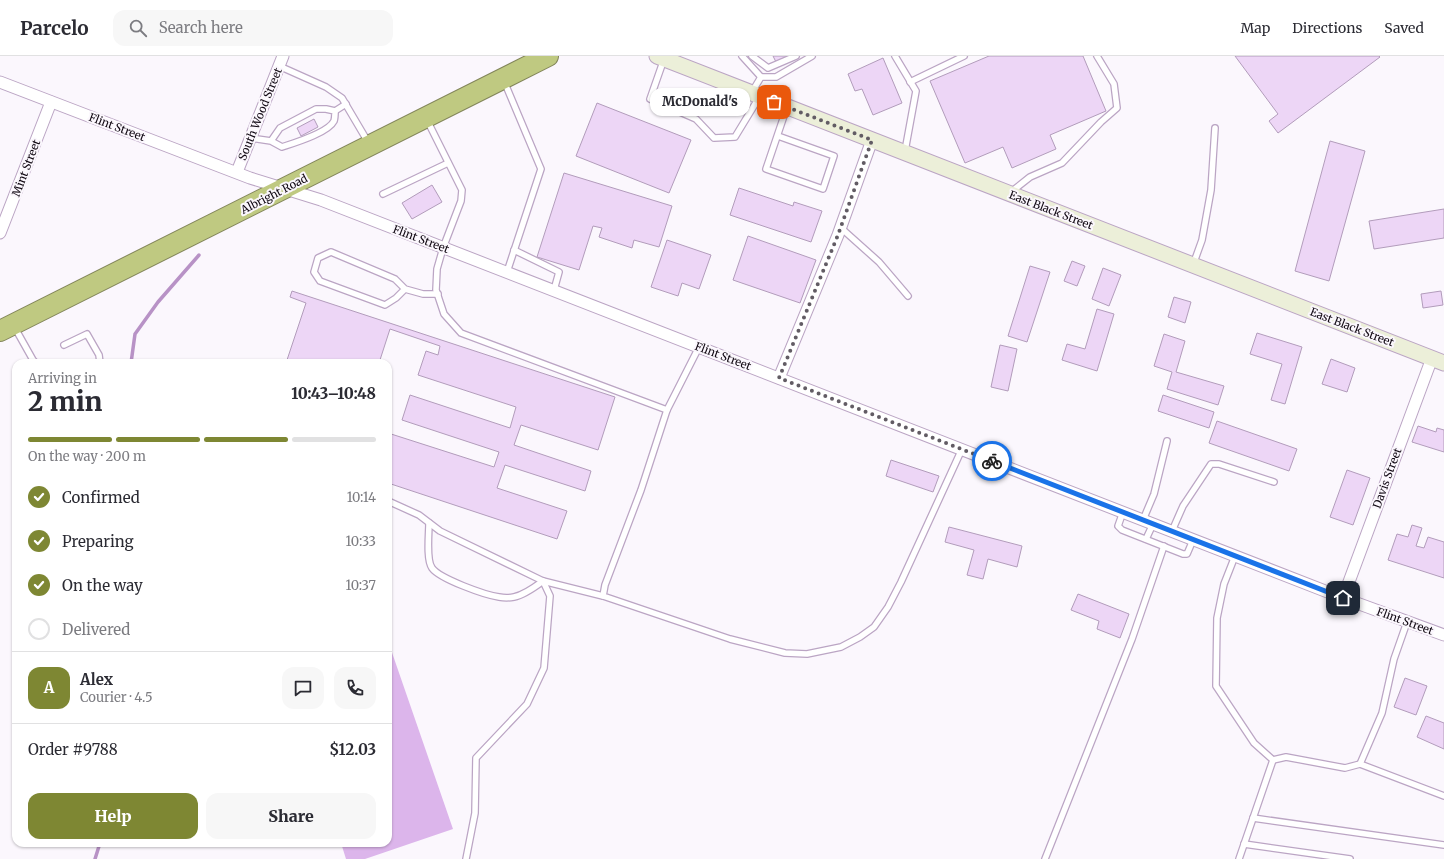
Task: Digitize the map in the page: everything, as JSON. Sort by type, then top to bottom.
[{"type":"highway","name":"Albright Road","points":[[6,328],[548,56]]},
{"type":"street","name":"East Black Street","points":[[661,57],[1438,361]]},
{"type":"street","name":"South Wood Street","points":[[237,172],[281,61]]},
{"type":"street","name":"Flint Street","points":[[0,82],[237,172],[321,200],[1193,540],[1444,635]]},
{"type":"street","name":"Mint Street","points":[[0,233],[51,102]]},
{"type":"street","points":[[779,378],[840,228],[872,140]]},
{"type":"street","name":"Davis Street","points":[[1343,598],[1438,361]]},
{"type":"lane","points":[[742,56],[761,77],[776,77],[812,56]]},
{"type":"lane","points":[[752,56],[768,68],[796,56]]},
{"type":"lane","points":[[895,56],[916,91],[905,153]]},
{"type":"lane","points":[[910,82],[964,56]]},
{"type":"lane","points":[[1009,194],[1030,177],[1062,163],[1101,122],[1117,108],[1114,84],[1097,56]]},
{"type":"lane","points":[[661,57],[650,99],[696,119],[714,138],[736,137],[756,95],[761,77]]},
{"type":"lane","points":[[281,61],[342,98],[370,146]]},
{"type":"lane","points":[[503,79],[541,169],[507,272]]},
{"type":"lane","points":[[271,141],[280,128],[316,109],[335,111],[346,104]]},
{"type":"lane","points":[[778,136],[834,156],[823,189],[766,169],[787,107]]},
{"type":"lane","points":[[250,138],[271,141],[282,147],[302,141],[328,127],[334,120],[335,111]]},
{"type":"lane","points":[[426,118],[462,190],[461,201],[443,248],[437,269],[436,290],[444,314],[461,333],[667,410]]},
{"type":"lane","points":[[1193,265],[1202,240],[1211,190],[1215,128]]},
{"type":"lane","points":[[383,194],[448,163]]},
{"type":"lane","points":[[840,228],[879,262],[908,296]]},
{"type":"lane","points":[[514,250],[559,272],[554,290]]},
{"type":"lane","points":[[405,289],[396,298],[384,305],[320,281],[314,272],[318,258],[331,252],[396,279],[405,289],[423,294],[438,294]]},
{"type":"lane","points":[[6,328],[32,359]]},
{"type":"lane","points":[[64,345],[87,334],[99,355],[100,359]]},
{"type":"lane","points":[[603,596],[605,585],[641,490],[667,410],[699,347]]},
{"type":"lane","points":[[1146,539],[1154,494],[1167,441]]},
{"type":"lane","points":[[392,503],[419,515],[440,530],[544,581],[603,596],[730,639],[784,652],[807,654],[840,647],[860,637],[874,627],[888,608],[901,582],[962,449]]},
{"type":"lane","points":[[1172,531],[1183,506],[1211,464],[1219,464],[1274,482]]},
{"type":"lane","points":[[1123,512],[1118,526],[1119,528],[1146,539],[1185,554],[1187,554],[1193,540]]},
{"type":"lane","points":[[429,523],[429,559],[432,568],[443,577],[501,598],[520,596],[544,581]]},
{"type":"lane","points":[[1045,859],[1132,639],[1164,546]]},
{"type":"lane","points":[[1235,556],[1224,584],[1217,618],[1216,686],[1254,743],[1273,760]]},
{"type":"lane","points":[[466,859],[475,813],[476,758],[527,704],[544,668],[550,596],[544,581]]},
{"type":"lane","points":[[1360,764],[1382,713],[1394,659],[1407,622]]},
{"type":"lane","points":[[1273,760],[1286,757],[1345,768],[1360,764],[1444,796]]},
{"type":"lane","points":[[1239,859],[1273,760]]},
{"type":"lane","points":[[1253,818],[1444,845]]},
{"type":"lane","points":[[1244,844],[1350,859]]},
{"type":"shaded area","points":[[392,653],[453,829],[365,859],[346,859],[342,847],[392,847]]},
{"type":"building","points":[[773,56],[788,56],[776,62]]},
{"type":"building","points":[[989,56],[1083,56],[1106,111],[1050,135],[1056,149],[1012,168],[1003,147],[965,163],[930,81]]},
{"type":"building","points":[[1235,56],[1380,57],[1278,133],[1269,121],[1278,114]]},
{"type":"building","points":[[883,58],[902,103],[873,115],[862,89],[855,91],[848,74]]},
{"type":"building","points":[[597,103],[691,140],[669,193],[576,156]]},
{"type":"building","points":[[314,119],[318,127],[301,136],[297,128]]},
{"type":"building","points":[[1330,141],[1365,151],[1329,281],[1295,271]]},
{"type":"building","points":[[564,173],[672,206],[659,247],[634,240],[632,248],[599,237],[602,228],[593,226],[579,270],[537,257]]},
{"type":"building","points":[[432,185],[442,202],[412,219],[402,203]]},
{"type":"building","points":[[739,188],[793,206],[794,202],[822,211],[811,242],[730,215]]},
{"type":"building","points":[[1444,209],[1444,238],[1374,249],[1369,221]]},
{"type":"building","points":[[748,236],[816,260],[800,303],[733,280]]},
{"type":"building","points":[[667,240],[711,255],[699,289],[682,283],[678,296],[651,287]]},
{"type":"building","points":[[1072,261],[1085,266],[1077,286],[1064,281]]},
{"type":"building","points":[[1030,266],[1050,272],[1027,342],[1008,336]]},
{"type":"building","points":[[1103,268],[1121,275],[1109,306],[1092,299]]},
{"type":"building","points":[[292,291],[615,397],[598,450],[521,425],[514,445],[591,471],[585,491],[505,465],[497,488],[567,511],[557,539],[392,484],[392,434],[494,467],[499,452],[402,420],[410,395],[510,428],[516,407],[418,375],[426,351],[438,355],[440,346],[390,329],[380,359],[287,359],[306,303],[290,297]]},
{"type":"building","points":[[1441,291],[1443,305],[1423,308],[1421,294]]},
{"type":"building","points":[[1174,297],[1191,302],[1185,323],[1168,317]]},
{"type":"building","points":[[1097,309],[1114,314],[1097,371],[1062,360],[1067,344],[1085,349]]},
{"type":"building","points":[[1257,333],[1302,347],[1285,404],[1271,400],[1282,364],[1250,354]]},
{"type":"building","points":[[1164,334],[1185,341],[1176,372],[1224,386],[1218,405],[1167,389],[1172,372],[1154,366]]},
{"type":"building","points":[[1000,345],[1017,349],[1008,391],[991,387]]},
{"type":"building","points":[[1331,359],[1355,368],[1347,392],[1322,384]]},
{"type":"building","points":[[1163,395],[1214,412],[1209,428],[1158,411]]},
{"type":"building","points":[[1217,421],[1297,449],[1289,471],[1209,443]]},
{"type":"building","points":[[1418,426],[1436,432],[1437,428],[1444,430],[1444,452],[1412,442]]},
{"type":"building","points":[[891,460],[939,476],[933,492],[886,476]]},
{"type":"building","points":[[1347,470],[1370,478],[1353,525],[1330,517]]},
{"type":"building","points":[[1412,525],[1422,528],[1416,546],[1424,548],[1428,537],[1444,542],[1444,578],[1388,560],[1397,534],[1408,537]]},
{"type":"building","points":[[949,527],[1022,546],[1017,567],[988,559],[983,579],[967,575],[974,550],[945,542]]},
{"type":"building","points":[[1078,594],[1129,614],[1120,638],[1097,629],[1099,621],[1071,610]]},
{"type":"building","points":[[1405,678],[1427,686],[1416,715],[1394,707]]},
{"type":"building","points":[[1426,716],[1444,723],[1444,749],[1417,737]]},
{"type":"waterway","points":[[132,359],[135,334],[158,302],[199,255]]},
{"type":"waterway","points":[[95,859],[99,847]]},
{"type":"way so far","points":[[774,102],[872,140],[838,235],[779,378],[992,461]]},
{"type":"place","name":"McDonald's","points":[[774,102]]},
{"type":"route","points":[[992,461],[1343,598]]}]
